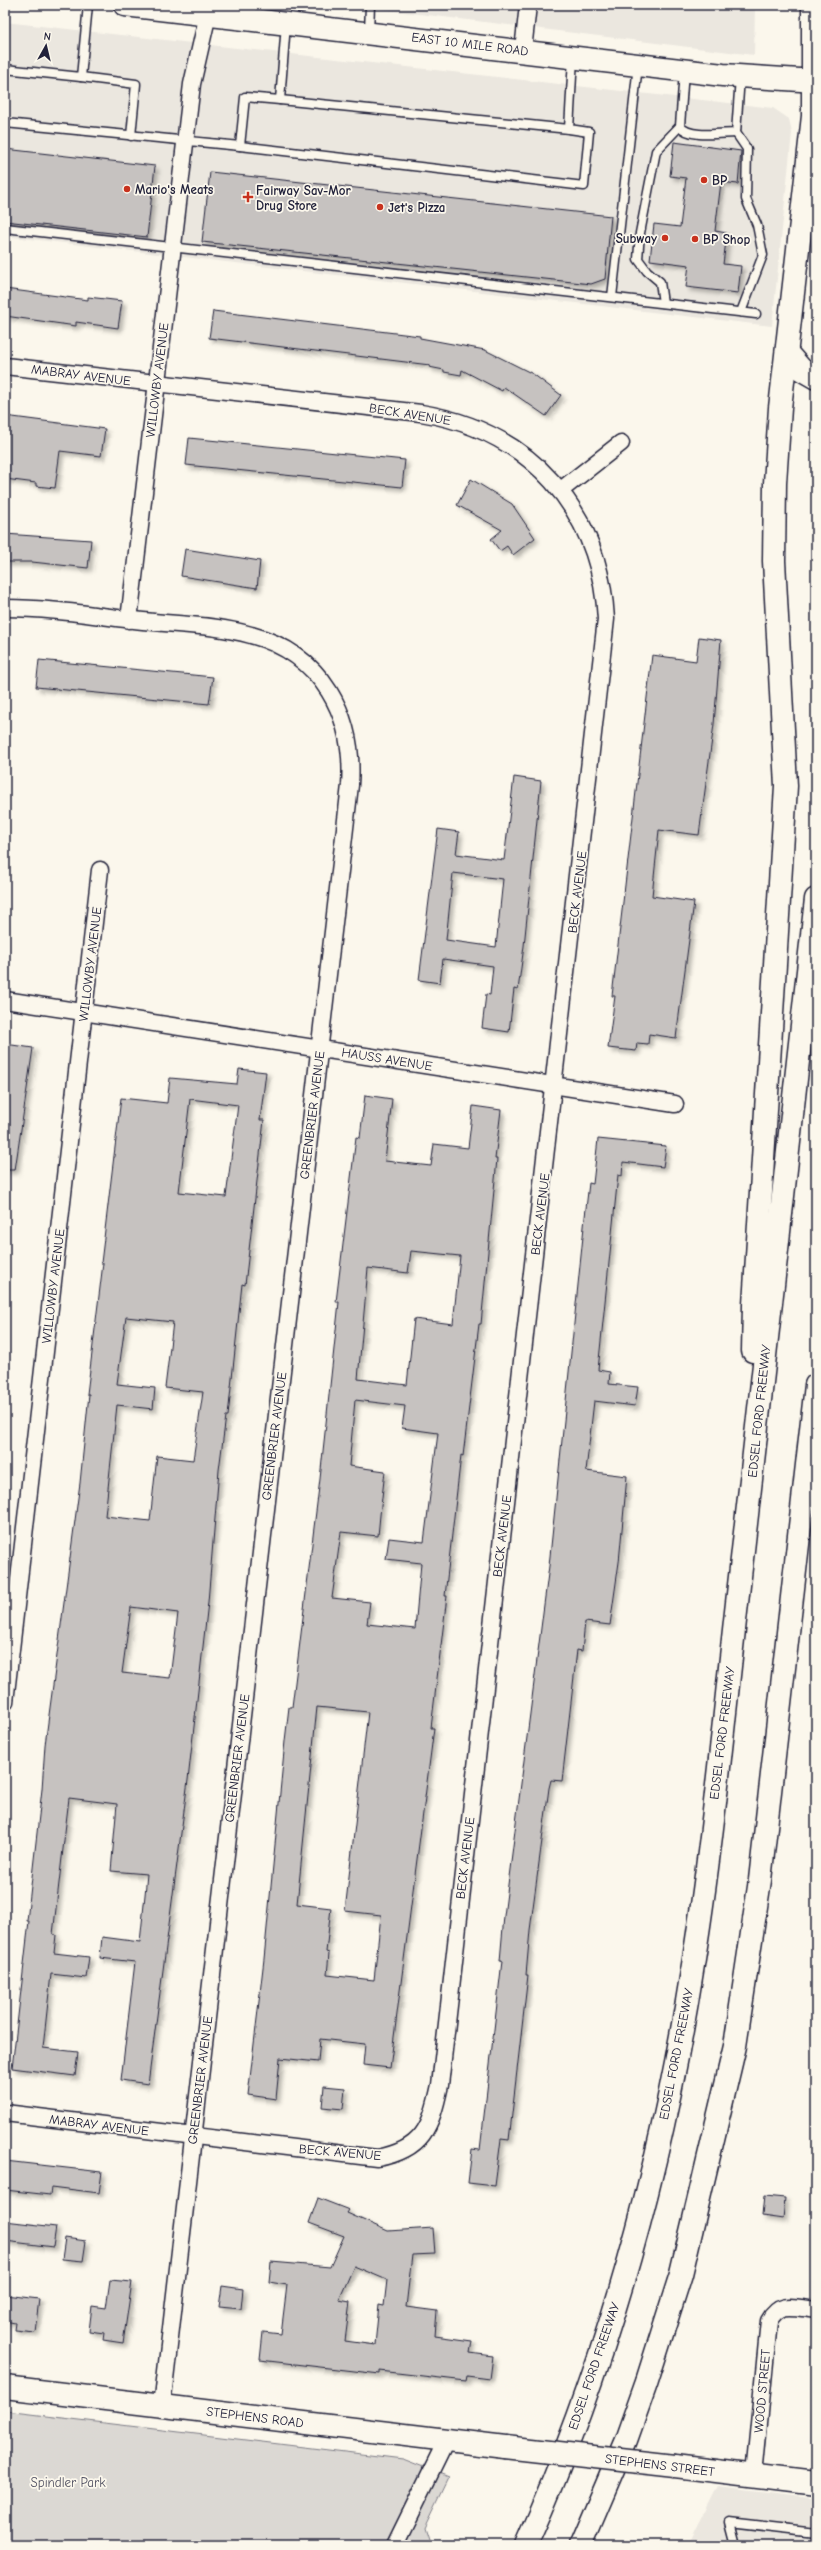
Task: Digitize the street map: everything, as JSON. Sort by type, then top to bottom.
[{"type":"main road","points":[[750,1488],[754,1305],[786,786],[774,527],[780,408],[813,116],[813,5]]},
{"type":"main road","name":"EAST 10 MILE ROAD","points":[[139,6],[211,10],[286,23],[523,50],[638,65],[740,76],[814,80]]},
{"type":"main road","points":[[787,353],[802,370],[816,378]]},
{"type":"main road","name":"EDSEL FORD FREEWAY","points":[[526,2545],[546,2499],[608,2327],[633,2246],[670,2094],[694,1955],[750,1488],[816,899]]},
{"type":"main road","points":[[581,2545],[631,2425],[681,2274],[735,2046],[760,1880],[816,1385]]},
{"type":"main road","name":"STEPHENS ROAD","points":[[5,2387],[505,2447]]},
{"type":"main road","name":"STEPHENS STREET","points":[[505,2447],[816,2483]]},
{"type":"street","points":[[523,50],[528,5]]},
{"type":"street","name":"WILLOWBY AVENUE","points":[[128,620],[192,84],[211,10]]},
{"type":"street","name":"MABRAY AVENUE","points":[[5,366],[157,384]]},
{"type":"street","name":"BECK AVENUE","points":[[157,384],[438,416],[476,428],[508,444],[537,466],[561,490],[576,512],[597,560],[605,598],[606,619],[555,1085],[440,2085],[434,2114],[428,2126],[407,2150],[377,2158],[194,2136]]},
{"type":"street","points":[[561,490],[621,444]]},
{"type":"street","name":"GREENBRIER AVENUE","points":[[5,608],[229,631],[269,641],[290,652],[318,676],[339,710],[348,735],[351,765],[162,2406]]},
{"type":"street","name":"WILLOWBY AVENUE","points":[[5,1702],[100,870]]},
{"type":"street","name":"HAUSS AVENUE","points":[[5,1000],[675,1104]]},
{"type":"street","name":"MABRAY AVENUE","points":[[5,2113],[194,2136]]},
{"type":"street","name":"WOOD STREET","points":[[754,2475],[769,2321],[776,2309],[784,2307],[816,2310]]},
{"type":"street","points":[[395,2545],[447,2439]]},
{"type":"lane","points":[[81,77],[88,5]]},
{"type":"lane","points":[[369,32],[370,5]]},
{"type":"lane","points":[[280,100],[286,23]]},
{"type":"lane","points":[[569,129],[573,56]]},
{"type":"lane","points":[[612,297],[638,65]]},
{"type":"lane","points":[[5,69],[136,84],[131,136]]},
{"type":"lane","points":[[663,303],[660,282],[647,271],[638,259],[640,233],[656,151],[680,126],[684,70]]},
{"type":"lane","points":[[740,76],[736,134],[747,149],[746,199],[757,225],[763,255],[741,312]]},
{"type":"lane","points":[[5,123],[185,140],[584,186],[589,132],[245,97],[240,146]]},
{"type":"lane","points":[[680,126],[682,129],[697,133],[736,134]]},
{"type":"lane","points":[[5,228],[756,314]]},
{"type":"lane","points":[[735,2545],[729,2522],[816,2532]]},
{"type":"shaded area","points":[[346,5],[755,5],[754,55]]},
{"type":"shaded area","points":[[5,22],[773,108],[789,119],[792,133],[772,326],[5,236]]},
{"type":"shaded area","points":[[718,2486],[816,2498],[816,2545],[688,2545]]},
{"type":"green space","name":"Spindler Park","points":[[5,2411],[403,2459],[449,2477],[425,2527],[431,2545],[5,2545]]},
{"type":"building","points":[[674,142],[741,151],[738,184],[721,182],[715,231],[727,233],[723,264],[741,266],[738,293],[686,287],[689,265],[650,260],[654,224],[680,227],[686,178],[670,176]]},
{"type":"building","points":[[5,149],[155,166],[147,237],[5,221]]},
{"type":"building","points":[[210,172],[611,216],[605,279],[591,284],[202,242]]},
{"type":"building","points":[[5,289],[88,300],[88,297],[122,301],[118,328],[76,322],[76,326],[5,316]]},
{"type":"building","points":[[213,311],[420,336],[420,338],[485,350],[533,374],[561,395],[546,416],[504,387],[502,391],[462,370],[461,375],[444,372],[444,370],[429,367],[430,365],[209,338]]},
{"type":"building","points":[[5,416],[105,429],[101,456],[60,451],[55,488],[36,486],[36,483],[5,479]]},
{"type":"building","points":[[189,438],[405,460],[402,487],[186,465]]},
{"type":"building","points":[[471,479],[512,504],[535,538],[513,555],[507,546],[500,551],[491,539],[502,530],[457,505]]},
{"type":"building","points":[[5,534],[91,540],[88,568],[32,562],[5,562]]},
{"type":"building","points":[[185,549],[260,561],[257,588],[181,576]]},
{"type":"building","points":[[699,637],[721,640],[714,724],[699,835],[659,830],[652,896],[694,902],[676,1038],[649,1034],[648,1044],[637,1043],[636,1051],[608,1048],[615,996],[612,996],[652,655],[696,661]]},
{"type":"building","points":[[39,660],[213,677],[209,704],[36,687]]},
{"type":"building","points":[[514,777],[541,781],[524,946],[518,990],[514,989],[509,1032],[482,1028],[486,994],[490,995],[493,966],[443,959],[440,983],[419,980],[438,829],[459,832],[456,854],[504,860]],"holes":[[[453,873],[503,879],[496,947],[446,940]]]},
{"type":"building","points":[[5,1044],[33,1048],[15,1170],[5,1170]]},
{"type":"building","points":[[239,1069],[266,1072],[260,1120],[264,1120],[245,1285],[242,1284],[228,1416],[226,1416],[219,1470],[208,1602],[188,1780],[148,2084],[121,2080],[135,1962],[100,1958],[102,1937],[140,1942],[147,1874],[111,1871],[117,1804],[69,1798],[53,1934],[56,1935],[54,1953],[89,1957],[86,1978],[51,1974],[43,2048],[78,2052],[75,2076],[12,2068],[29,1921],[27,1921],[42,1789],[45,1745],[80,1483],[89,1394],[87,1394],[121,1098],[167,1103],[170,1078],[237,1084]],"holes":[[[190,1099],[238,1105],[226,1197],[179,1192]],[[126,1317],[173,1322],[165,1388],[203,1392],[193,1460],[157,1456],[150,1521],[105,1516],[117,1405],[153,1409],[155,1388],[117,1384]],[[131,1607],[178,1613],[170,1678],[122,1673]]]},
{"type":"building","points":[[365,1095],[392,1099],[385,1161],[431,1166],[434,1144],[468,1148],[473,1106],[501,1110],[495,1159],[497,1159],[481,1324],[479,1324],[463,1456],[461,1455],[445,1596],[447,1596],[431,1728],[434,1728],[390,2068],[363,2065],[365,2044],[320,2039],[318,2062],[280,2058],[276,2099],[248,2095],[264,1959],[285,1741],[289,1707],[292,1707],[320,1479],[339,1302],[336,1302],[356,1137],[360,1138]],"holes":[[[411,1251],[460,1256],[453,1324],[414,1319],[407,1385],[358,1379],[368,1268],[408,1273]],[[355,1400],[405,1406],[402,1428],[438,1433],[424,1542],[389,1538],[386,1559],[421,1563],[415,1629],[367,1624],[370,1602],[332,1598],[341,1532],[378,1536],[385,1471],[349,1466]],[[317,1707],[368,1712],[345,1911],[381,1915],[374,1980],[327,1975],[329,1953],[326,1952],[331,1908],[297,1904]]]},
{"type":"building","points":[[598,1139],[666,1146],[663,1167],[623,1162],[622,1176],[618,1175],[598,1370],[610,1372],[609,1384],[638,1387],[635,1406],[594,1401],[586,1471],[627,1476],[619,1562],[610,1625],[585,1622],[582,1651],[577,1650],[562,1781],[551,1780],[549,1788],[530,1930],[526,1975],[528,1975],[509,2140],[501,2139],[495,2186],[468,2183],[472,2149],[480,2150],[502,1961],[500,1961],[504,1916],[549,1566],[585,1217],[589,1183],[593,1184]]},
{"type":"building","points":[[324,2086],[345,2088],[343,2109],[322,2107]]},
{"type":"building","points":[[5,2161],[102,2172],[99,2193],[51,2187],[50,2195],[5,2190]]},
{"type":"building","points":[[764,2196],[785,2198],[783,2219],[762,2216]]},
{"type":"building","points":[[318,2198],[349,2210],[347,2213],[388,2231],[433,2228],[435,2254],[412,2255],[406,2307],[437,2311],[435,2336],[472,2341],[470,2353],[493,2356],[490,2379],[467,2376],[466,2381],[380,2371],[380,2374],[260,2360],[263,2332],[281,2334],[287,2285],[269,2282],[271,2262],[330,2267],[344,2236],[309,2223]],"holes":[[[354,2266],[387,2280],[384,2306],[379,2305],[375,2345],[345,2341],[350,2302],[339,2300]]]},
{"type":"building","points":[[5,2221],[56,2227],[53,2247],[5,2241]]},
{"type":"building","points":[[65,2238],[86,2241],[83,2261],[62,2259]]},
{"type":"building","points":[[110,2280],[132,2282],[123,2343],[103,2340],[104,2333],[89,2331],[92,2306],[106,2308]]},
{"type":"building","points":[[222,2286],[243,2289],[241,2309],[219,2307]]},
{"type":"building","points":[[5,2295],[39,2299],[35,2332],[14,2330],[15,2323],[5,2321]]},
{"type":"place","name":"BP","points":[[704,180]]},
{"type":"place","name":"Mario's Meats","points":[[127,189]]},
{"type":"place","name":"Fairway Sav-Mor Drug Store","points":[[248,197]]},
{"type":"place","name":"Jet's Pizza","points":[[380,207]]},
{"type":"place","name":"Subway","points":[[665,238]]},
{"type":"place","name":"BP Shop","points":[[695,239]]}]
